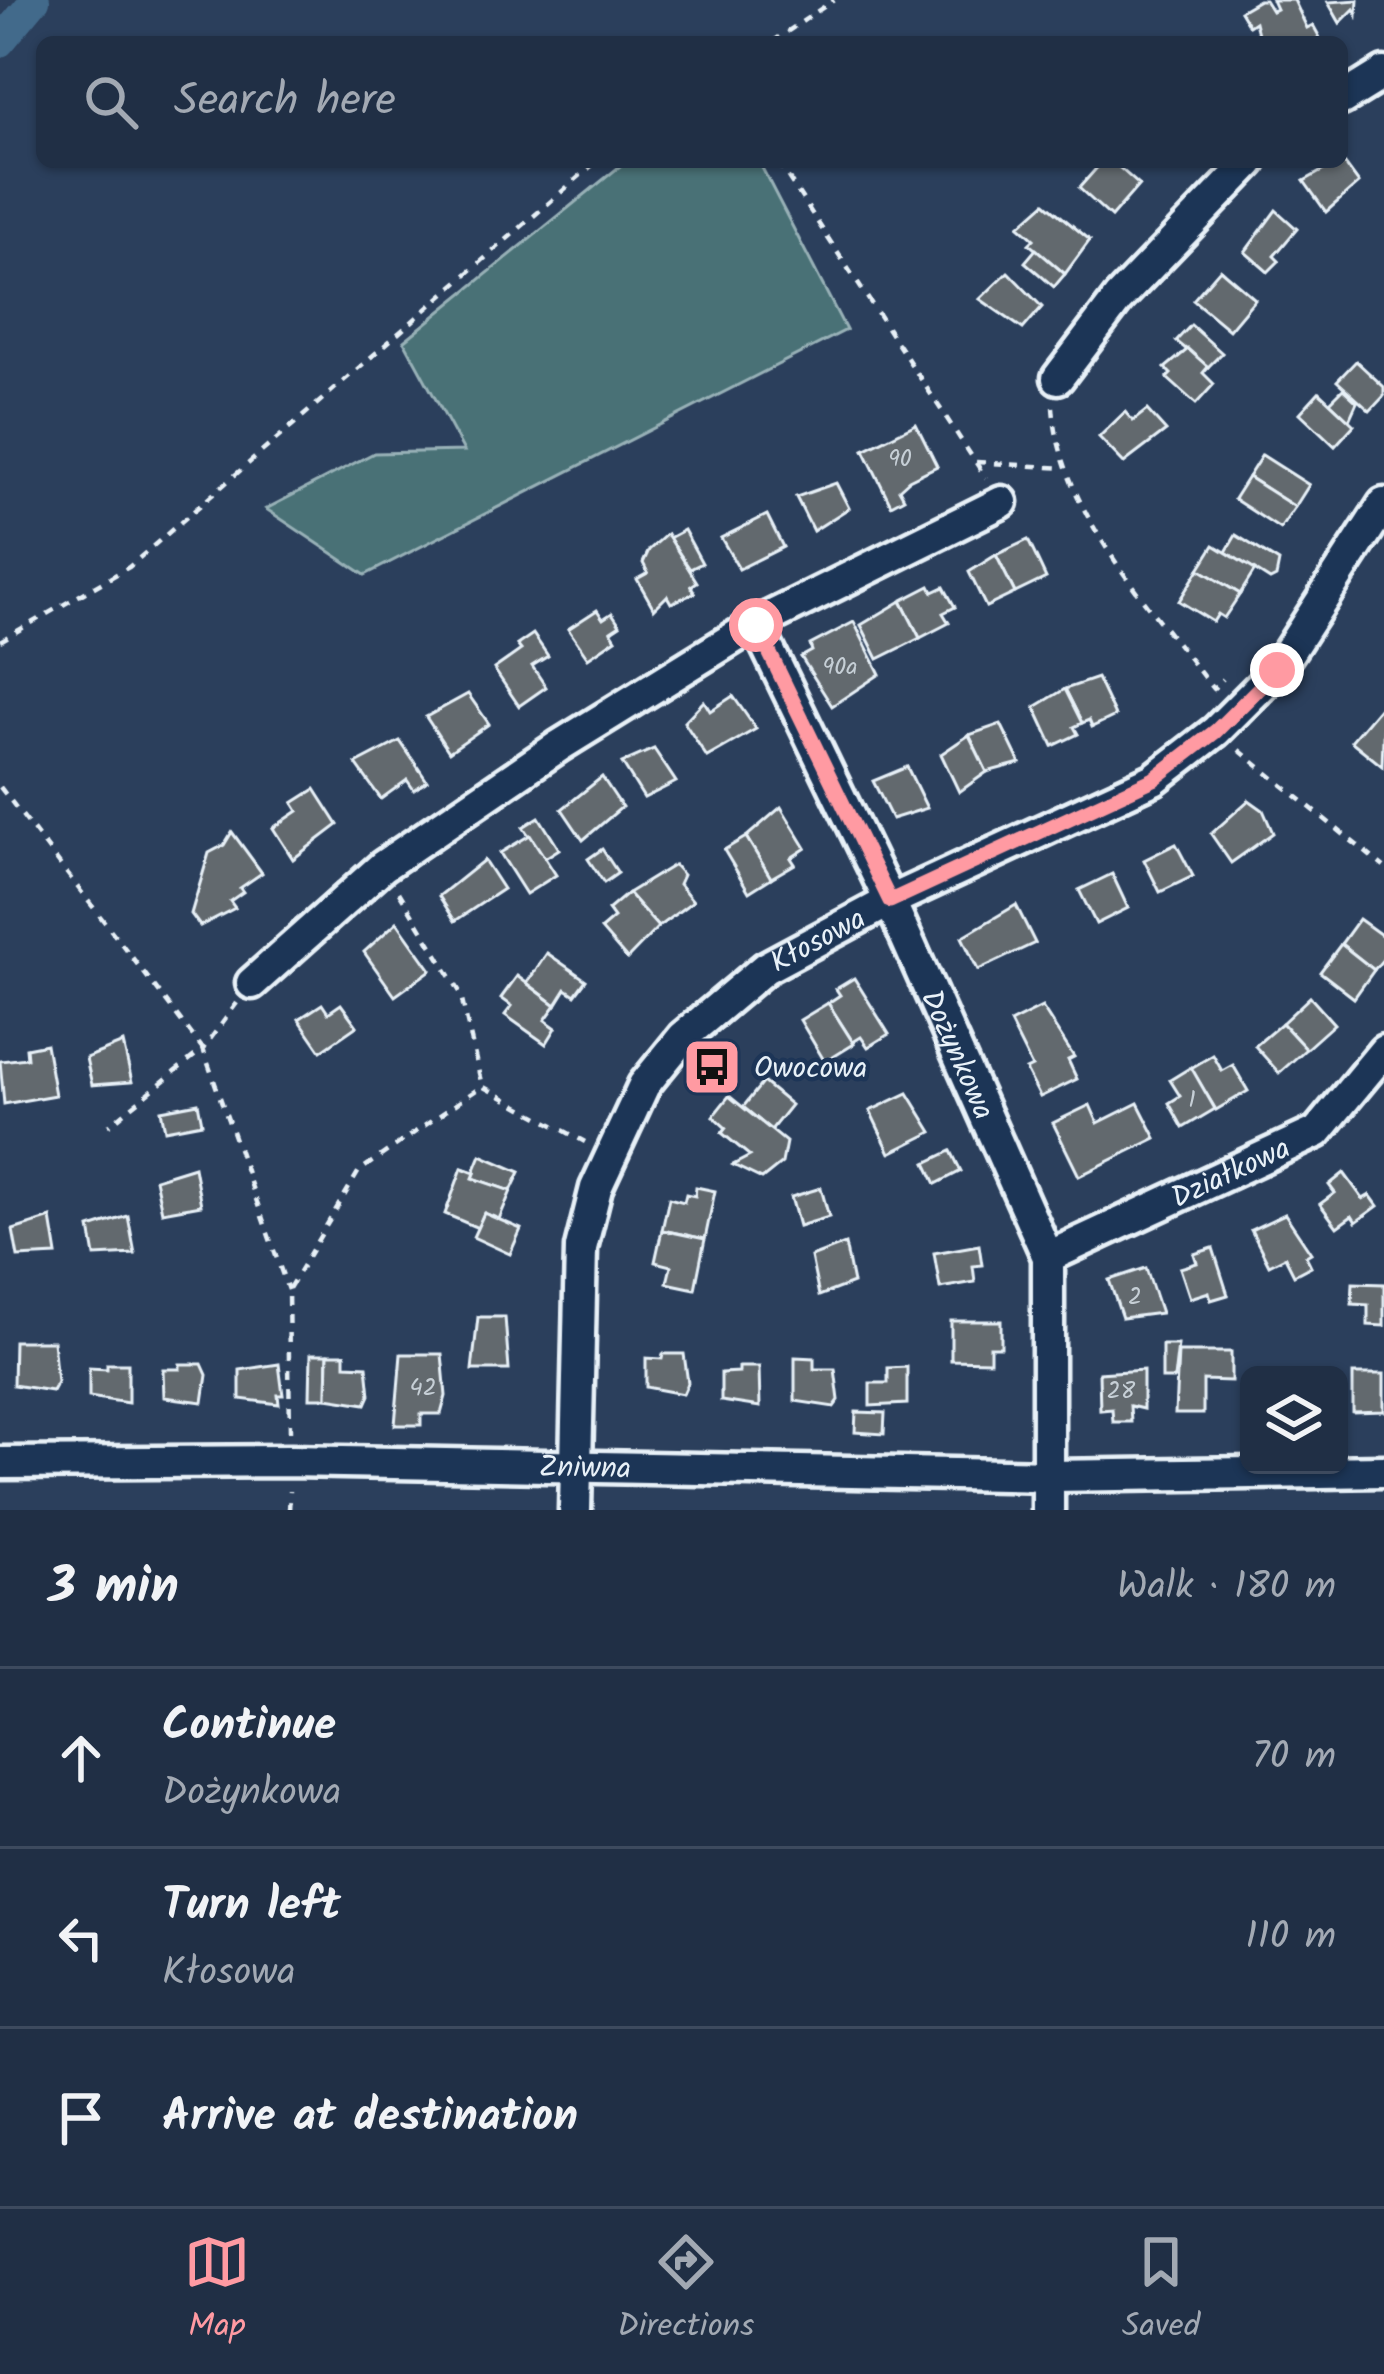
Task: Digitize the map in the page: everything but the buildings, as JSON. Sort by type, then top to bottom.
[{"type":"street","points":[[1348,95],[1384,73]]},
{"type":"street","points":[[1058,378],[1118,299],[1244,168]]},
{"type":"street","points":[[252,983],[383,866],[559,746],[756,625],[1002,502]]},
{"type":"street","name":"Kłosowa","points":[[575,1510],[581,1248],[611,1156],[644,1085],[683,1037],[765,968],[890,901],[1154,779],[1216,731],[1277,670],[1384,504]]},
{"type":"street","name":"Dożynkowa","points":[[756,625],[890,901],[1048,1257],[1048,1510]]},
{"type":"street","name":"Działkowa","points":[[1048,1257],[1274,1157],[1317,1132],[1384,1051]]},
{"type":"street","name":"Żniwna","points":[[0,1463],[291,1461],[1051,1476],[1384,1471]]},
{"type":"path","points":[[781,36],[834,0]]},
{"type":"path","points":[[0,641],[129,567],[589,168]]},
{"type":"path","points":[[782,168],[1002,502]]},
{"type":"path","points":[[1058,378],[1054,434],[1064,468],[1111,550],[1213,688],[1235,668]]},
{"type":"path","points":[[976,462],[1064,468]]},
{"type":"path","points":[[1216,731],[1384,867]]},
{"type":"path","points":[[0,788],[203,1049],[288,1290],[289,1510]]},
{"type":"path","points":[[383,866],[460,992],[482,1086],[611,1156]]},
{"type":"path","points":[[109,1125],[203,1049],[252,983]]},
{"type":"path","points":[[288,1290],[359,1172],[482,1086]]},
{"type":"green space","points":[[618,168],[762,168],[846,330],[365,575],[266,509],[374,453],[464,451],[404,341]]},
{"type":"waterway","points":[[0,42],[35,0]]},
{"type":"place","name":"Owocowa","points":[[712,1067]]},
{"type":"route","points":[[756,625],[890,901],[1154,779],[1216,731],[1277,670]]}]
